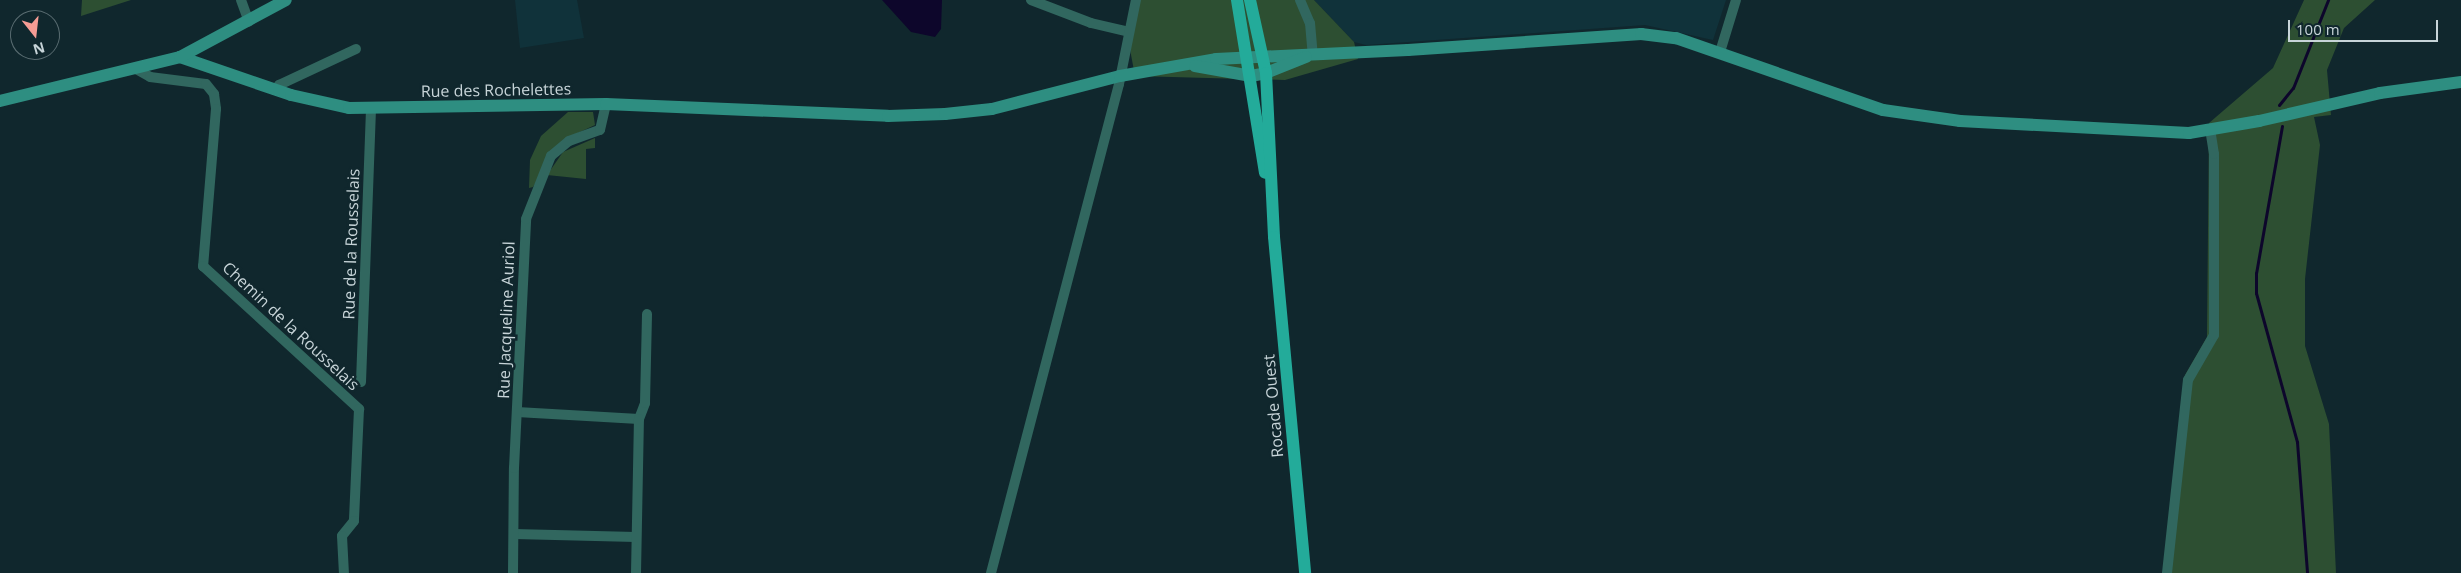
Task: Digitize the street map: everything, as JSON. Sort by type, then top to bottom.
[{"type":"main road","name":"Rocade Ouest","points":[[1237,0],[1248,56],[1274,237]]},
{"type":"main road","name":"Rocade Ouest","points":[[1250,0],[1266,55],[1268,73],[1274,237],[1304,573]]},
{"type":"street","points":[[241,0],[248,22]]},
{"type":"street","points":[[0,101],[180,57],[286,0]]},
{"type":"street","points":[[1031,0],[1091,23],[1130,32]]},
{"type":"street","points":[[991,573],[1120,76],[1136,0]]},
{"type":"street","points":[[1181,65],[1250,76],[1268,73],[1313,54],[1310,23],[1300,0]]},
{"type":"street","points":[[1720,52],[1736,0]]},
{"type":"street","name":"Rue des Rochelettes","points":[[180,57],[276,90],[330,105],[372,108],[606,104],[821,115],[945,114],[992,109],[1120,76],[1248,56],[1313,54],[1641,34],[1676,38],[1883,110],[1922,117],[2136,131],[2210,130],[2380,93],[2461,82]]},
{"type":"street","points":[[276,90],[279,85],[356,49]]},
{"type":"street","name":"Chemin de la Rousselais","points":[[134,68],[150,77],[206,84],[214,94],[216,108],[203,266],[359,409],[354,521],[342,536],[344,573]]},
{"type":"street","name":"Rue Jacqueline Auriol","points":[[513,573],[522,248],[526,219],[551,156],[569,141],[600,130],[606,104]]},
{"type":"street","name":"Rue de la Rousselais","points":[[361,382],[372,108]]},
{"type":"street","points":[[2168,573],[2188,380],[2214,335],[2214,154],[2210,130]]},
{"type":"street","points":[[636,573],[639,419],[645,403],[648,314]]},
{"type":"street","points":[[517,412],[639,419]]},
{"type":"street","points":[[514,534],[636,536]]},
{"type":"shaded area","points":[[515,0],[577,0],[584,38],[520,48]]},
{"type":"shaded area","points":[[882,0],[942,0],[941,29],[935,37],[911,32]]},
{"type":"shaded area","points":[[1314,0],[1726,0],[1713,40],[1645,25],[1366,45],[1354,42]]},
{"type":"green space","points":[[82,0],[131,0],[81,16]]},
{"type":"green space","points":[[1133,0],[1314,0],[1354,42],[1358,59],[1285,80],[1135,76],[1126,28]]},
{"type":"green space","points":[[2304,0],[2375,0],[2344,28],[2327,70],[2331,115],[2314,117],[2320,145],[2305,279],[2305,346],[2329,424],[2336,573],[2163,573],[2185,375],[2207,337],[2209,123],[2273,68]]},
{"type":"green space","points":[[568,112],[593,112],[595,125],[567,138],[533,187],[529,188],[530,160],[541,136]]},
{"type":"green space","points":[[595,138],[595,148],[586,149],[586,179],[547,175],[563,152]]},
{"type":"waterway","points":[[2279,105],[2293,88],[2328,0]]},
{"type":"waterway","points":[[2282,126],[2256,273],[2256,293],[2297,442],[2307,573]]}]
